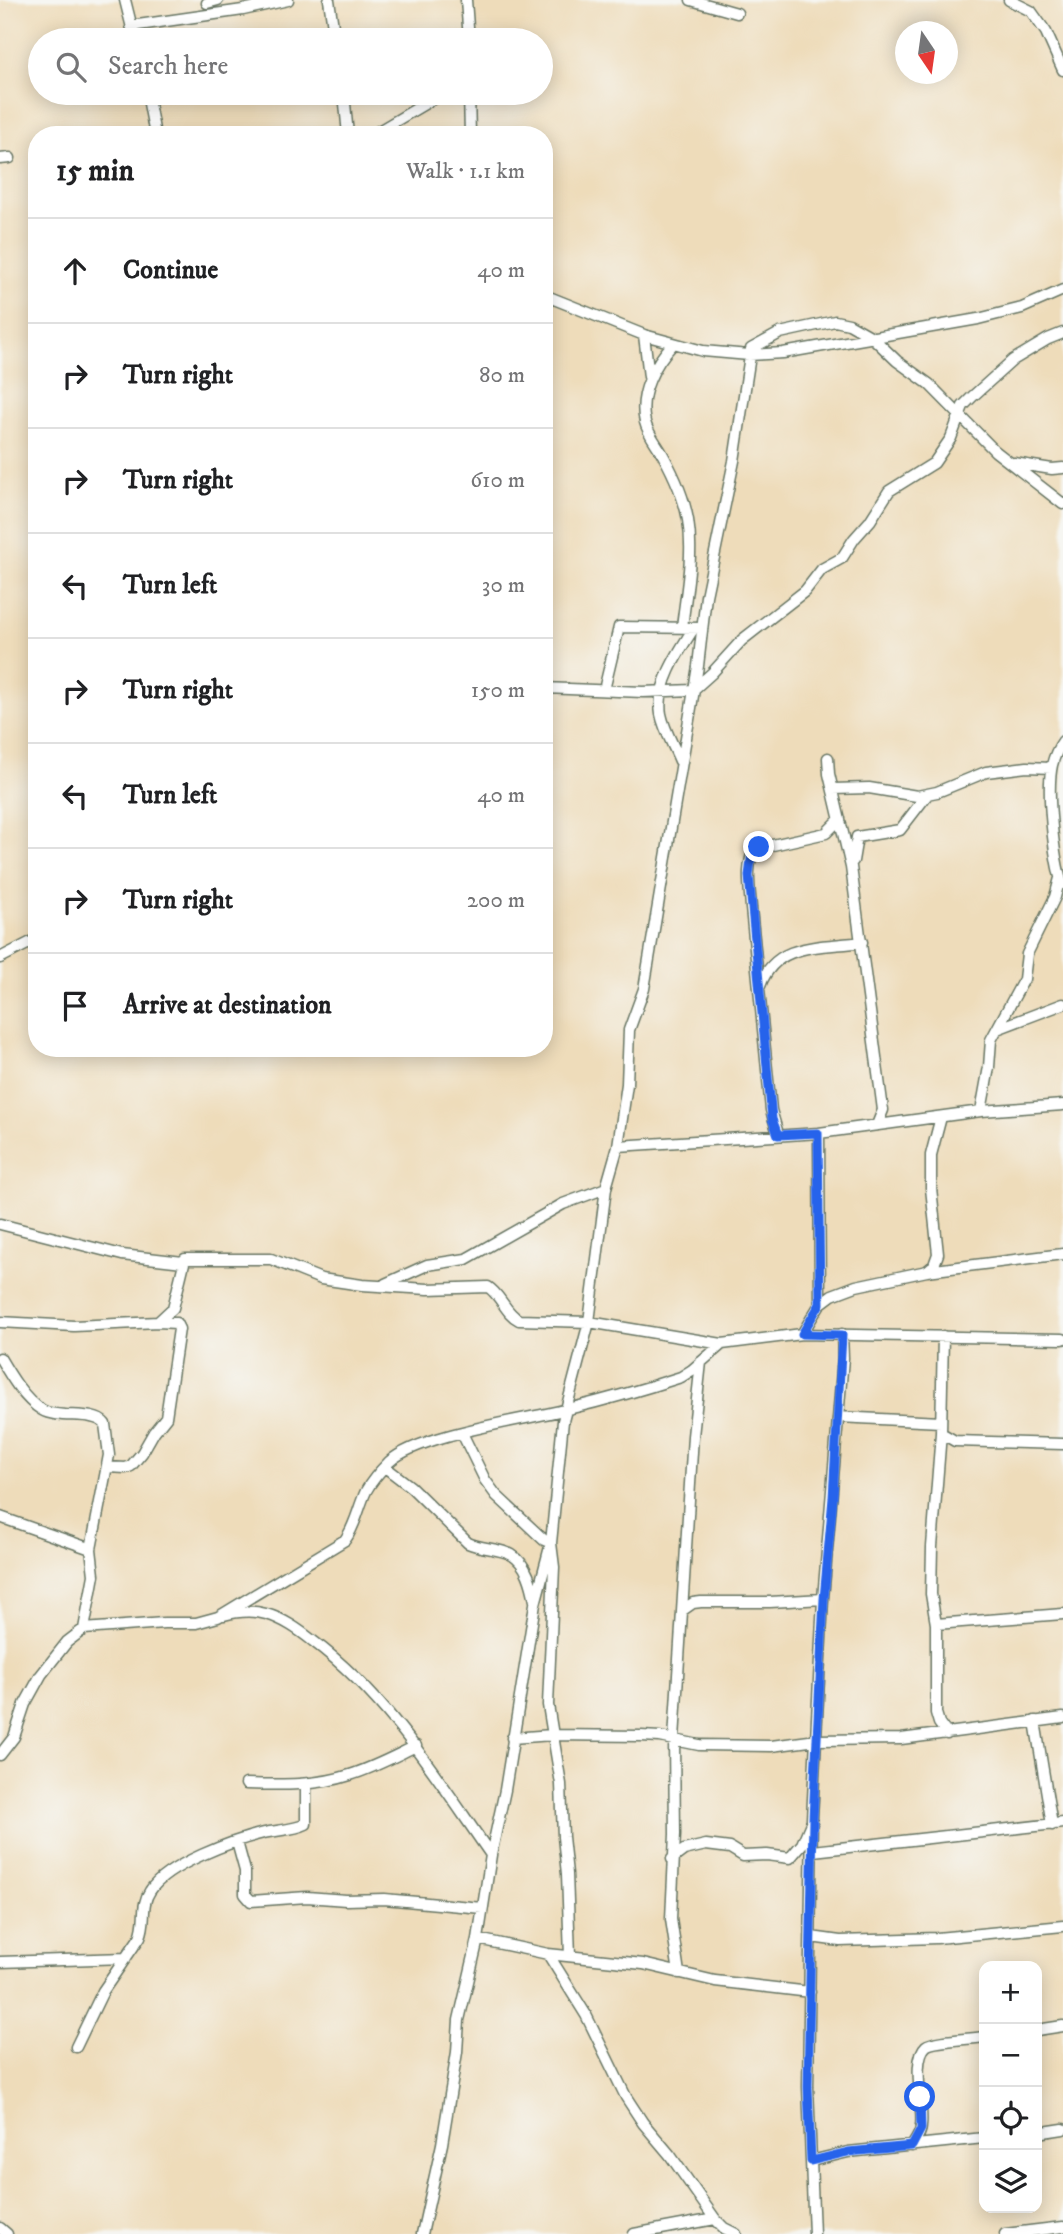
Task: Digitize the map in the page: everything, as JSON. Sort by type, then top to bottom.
[{"type":"street","points":[[125,0],[131,26],[243,10],[288,0]]},
{"type":"street","points":[[328,0],[333,28]]},
{"type":"street","points":[[466,0],[468,28]]},
{"type":"street","points":[[691,0],[737,13]]},
{"type":"street","points":[[1009,0],[1031,11],[1046,32],[1062,64]]},
{"type":"street","points":[[149,105],[153,126]]},
{"type":"street","points":[[345,105],[347,126]]},
{"type":"street","points":[[387,126],[423,105]]},
{"type":"street","points":[[469,105],[470,126]]},
{"type":"street","points":[[553,299],[673,344],[703,351],[749,355],[783,353],[997,316],[1063,290]]},
{"type":"street","points":[[681,763],[661,713],[663,692],[673,660],[693,628],[706,596],[734,461],[751,349],[771,336],[835,321],[849,324],[872,337],[897,361],[929,384],[995,451],[1063,505]]},
{"type":"street","points":[[553,688],[663,692],[693,690],[742,640],[805,591],[822,569],[842,558],[889,491],[934,463],[951,438],[959,413],[973,396],[1013,360],[1063,333]]},
{"type":"street","points":[[422,2234],[442,2144],[457,2052],[459,2020],[478,1939],[536,1604],[551,1543],[561,1435],[589,1322],[606,1188],[618,1146],[626,1084],[629,1030],[643,989],[693,690],[688,517],[676,481],[646,425],[644,410],[649,380],[644,335]]},
{"type":"street","points":[[649,380],[663,355],[673,344]]},
{"type":"street","points":[[1012,463],[1063,468]]},
{"type":"street","points":[[604,690],[619,627],[693,628]]},
{"type":"street","points":[[981,1111],[991,1040],[1024,979],[1027,954],[1062,882],[1054,849],[1051,768],[1063,741]]},
{"type":"street","points":[[828,758],[829,774],[851,867],[862,943],[883,1111],[877,1125]]},
{"type":"street","points":[[833,789],[869,788],[909,796],[927,795],[986,772],[1027,767],[1051,768]]},
{"type":"street","points":[[1051,782],[1063,776]]},
{"type":"street","points":[[851,867],[857,837],[900,830],[927,795]]},
{"type":"street","points":[[778,1135],[771,1110],[749,876],[752,852],[759,847],[826,833],[840,820]]},
{"type":"street","points":[[760,989],[771,965],[785,954],[862,943]]},
{"type":"street","points":[[0,958],[28,944]]},
{"type":"street","points":[[997,1028],[1063,1004]]},
{"type":"street","points":[[618,1146],[818,1133],[981,1111],[1063,1105]]},
{"type":"street","points":[[883,1111],[893,1123]]},
{"type":"street","points":[[927,1271],[934,1265],[939,1254],[931,1188],[931,1155],[941,1117]]},
{"type":"street","points":[[916,1120],[935,1135]]},
{"type":"street","points":[[818,1133],[820,1304]]},
{"type":"street","points":[[383,1286],[428,1265],[466,1259],[563,1204],[606,1188]]},
{"type":"street","points":[[0,1224],[122,1255],[183,1262],[189,1258],[271,1259],[321,1279],[428,1289],[488,1287],[496,1293],[513,1317],[519,1320],[589,1322],[722,1344],[802,1334],[1063,1339]]},
{"type":"street","points":[[802,1334],[820,1304],[832,1295],[856,1286],[927,1271],[1063,1254]]},
{"type":"street","points":[[158,1322],[173,1308],[183,1262]]},
{"type":"street","points":[[0,1322],[75,1326],[176,1323],[179,1329],[166,1417],[131,1466],[107,1466]]},
{"type":"street","points":[[814,2234],[808,2087],[813,1819],[824,1599],[842,1335]]},
{"type":"street","points":[[943,1336],[941,1428],[931,1594],[936,1623],[936,1713],[947,1734]]},
{"type":"street","points":[[218,1617],[345,1540],[352,1530],[368,1489],[398,1454],[462,1433],[567,1410],[681,1377],[722,1344]]},
{"type":"street","points":[[0,1358],[31,1401],[44,1411],[102,1420],[105,1424],[109,1446],[107,1466],[91,1549],[93,1575],[84,1629]]},
{"type":"street","points":[[679,1973],[671,1919],[675,1834],[674,1739],[693,1436],[701,1362]]},
{"type":"street","points":[[838,1417],[941,1428],[955,1441],[1063,1444]]},
{"type":"street","points":[[462,1433],[485,1480],[496,1495],[508,1509],[551,1543]]},
{"type":"street","points":[[385,1467],[411,1487],[468,1543],[512,1555],[522,1565],[531,1582],[536,1604]]},
{"type":"street","points":[[0,1517],[91,1549]]},
{"type":"street","points":[[551,1543],[554,1567],[548,1705],[561,1784],[570,1956]]},
{"type":"street","points":[[682,1610],[692,1603],[701,1602],[824,1599]]},
{"type":"street","points":[[0,1755],[14,1737],[25,1704],[41,1675],[67,1642],[84,1629],[197,1623],[246,1611],[255,1612],[279,1619],[339,1660],[416,1746],[491,1855]]},
{"type":"street","points":[[936,1623],[1063,1614]]},
{"type":"street","points":[[512,1738],[552,1735],[641,1736],[699,1745],[771,1746],[817,1740],[877,1741],[1063,1718]]},
{"type":"street","points":[[813,1851],[1057,1824],[1035,1721]]},
{"type":"street","points":[[246,1784],[306,1784],[350,1775],[416,1746]]},
{"type":"street","points":[[76,2047],[103,1991],[144,1928],[145,1900],[155,1883],[194,1858],[264,1833],[306,1824],[306,1784]]},
{"type":"street","points":[[672,1859],[688,1848],[706,1845],[730,1848],[743,1856],[790,1858],[802,1844],[813,1819]]},
{"type":"street","points":[[237,1842],[245,1871],[245,1894],[251,1901],[307,1897],[384,1899],[482,1908]]},
{"type":"street","points":[[811,1937],[840,1941],[937,1938],[1063,1926]]},
{"type":"street","points":[[478,1939],[548,1954],[643,1964],[715,1982],[810,1992]]},
{"type":"street","points":[[548,1954],[586,2015],[626,2097],[643,2123],[670,2155],[724,2231],[736,2234]]},
{"type":"street","points":[[0,1962],[125,1958]]},
{"type":"street","points":[[1042,2029],[1063,2026]]},
{"type":"street","points":[[912,2146],[921,2129],[919,2073],[923,2049],[933,2043],[979,2038]]},
{"type":"street","points":[[1042,2132],[1063,2129]]},
{"type":"street","points":[[811,2161],[848,2152],[979,2139]]},
{"type":"street","points":[[634,2234],[715,2219]]},
{"type":"street","points":[[1005,2234],[1063,2227]]},
{"type":"street","points":[[0,2228],[7,2234]]},
{"type":"route","points":[[759,847],[752,852],[749,876],[772,1119],[778,1135],[818,1133],[820,1304],[802,1334],[842,1335],[843,1358],[817,1706],[809,2007],[811,2161],[848,2152],[912,2146],[921,2129],[920,2097]]}]
